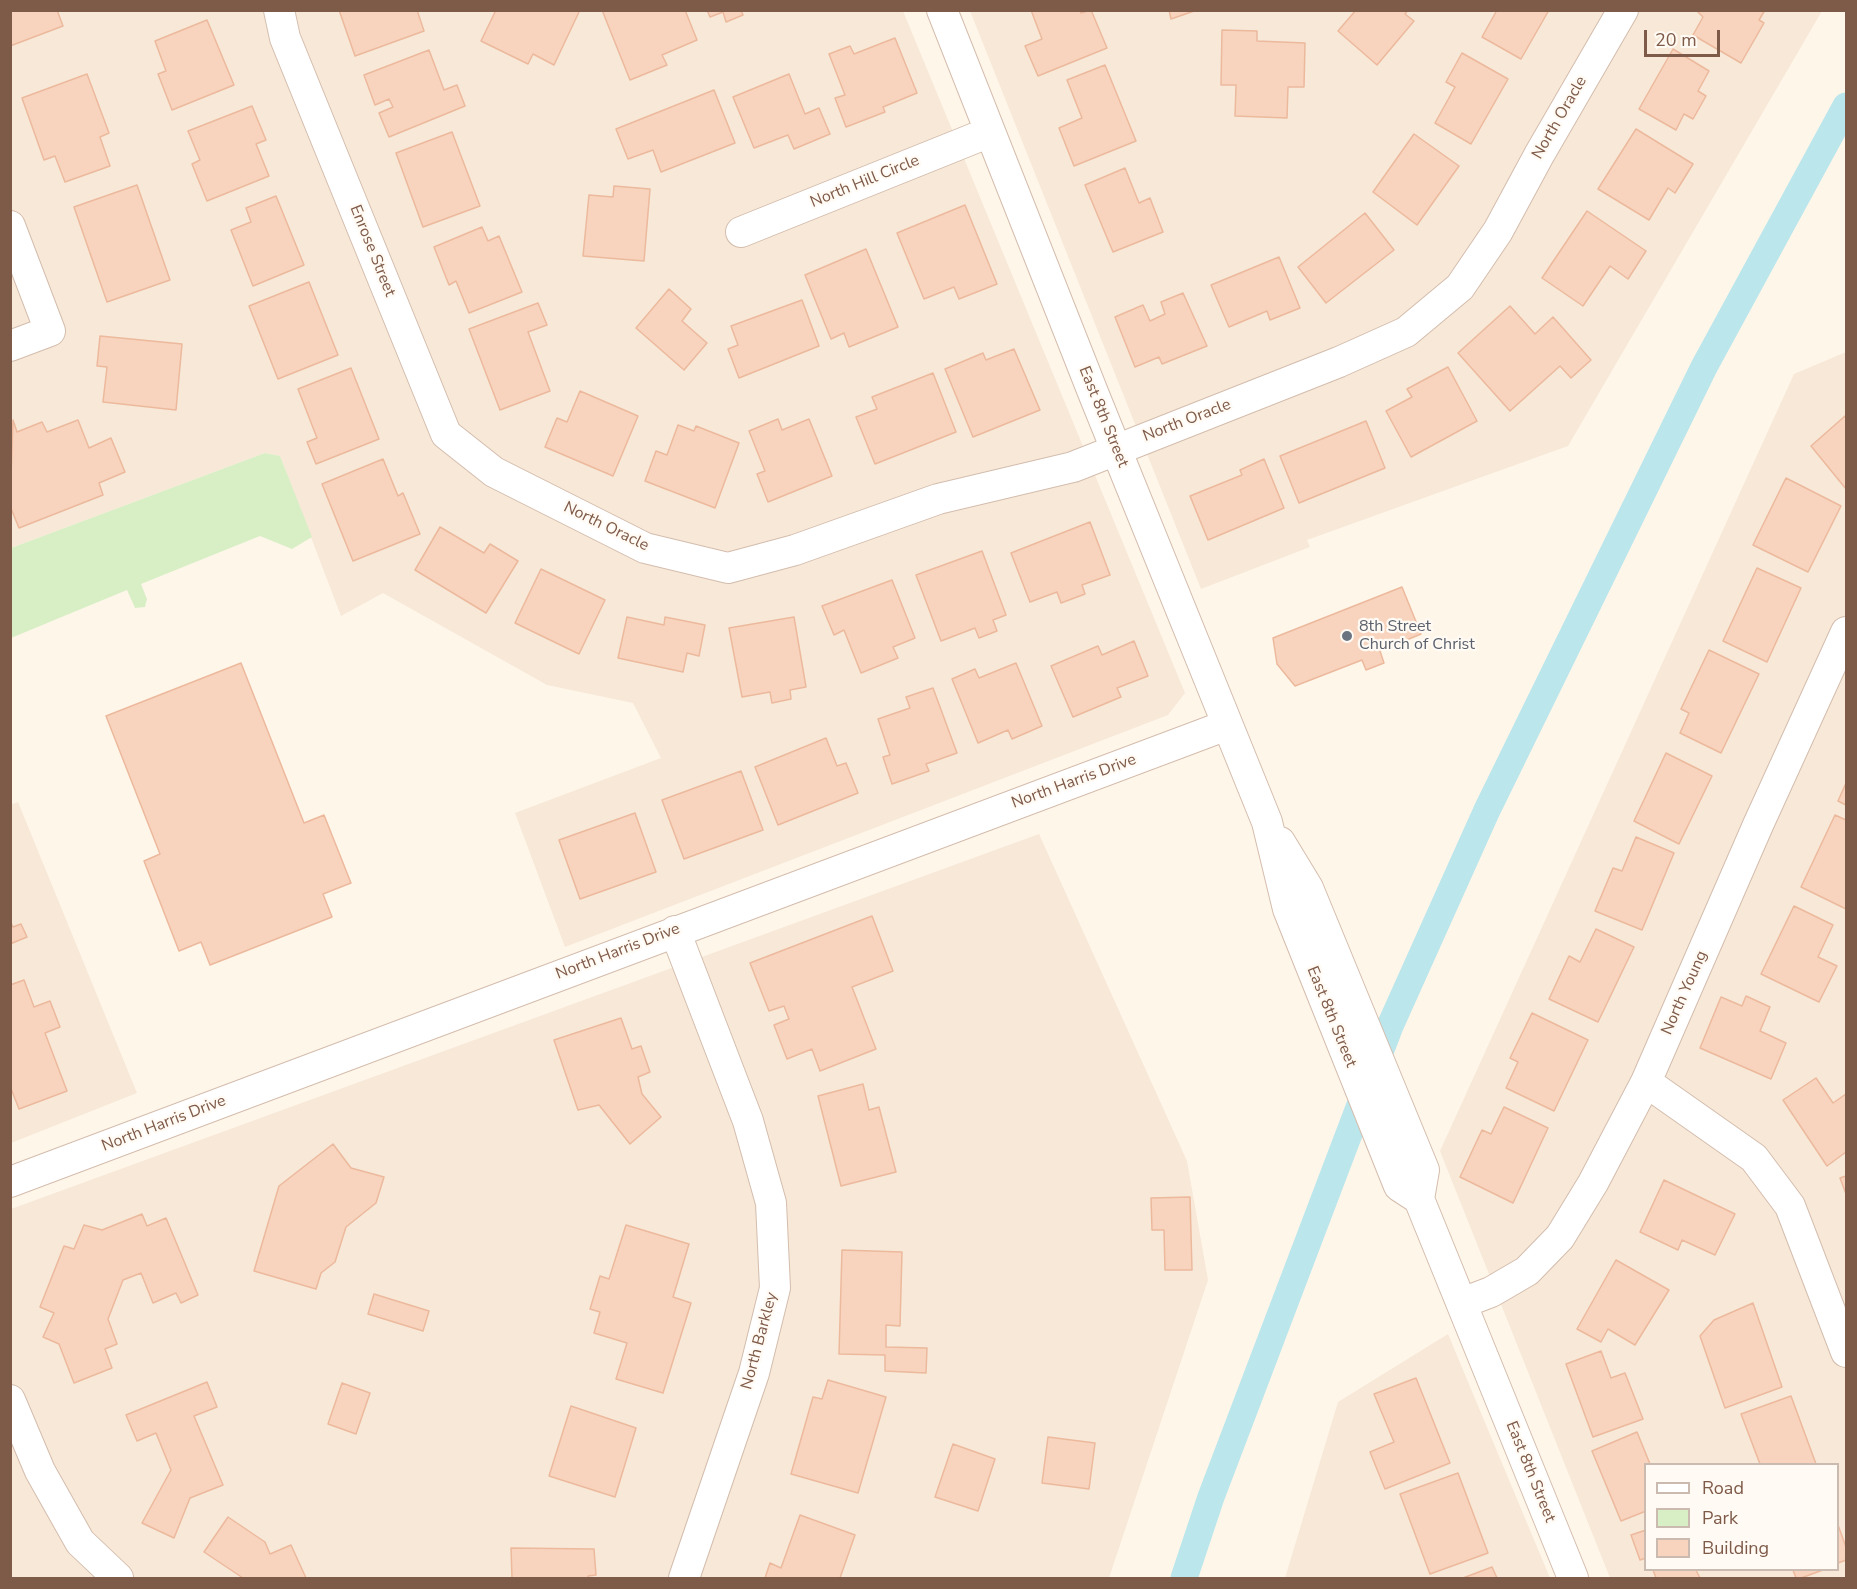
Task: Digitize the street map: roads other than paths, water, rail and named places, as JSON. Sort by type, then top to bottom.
[{"type":"street","name":"Enrose Street","points":[[279,10],[285,38],[446,434],[494,472]]},
{"type":"street","name":"East 8th Street","points":[[942,10],[1115,449],[1227,725],[1268,822],[1308,888],[1424,1170],[1419,1199],[1574,1578]]},
{"type":"street","name":"North Oracle","points":[[494,472],[645,548],[728,568],[795,550],[938,499],[1073,467],[1339,362],[1406,332],[1460,287],[1498,231],[1623,10]]},
{"type":"street","name":"North Hill Circle","points":[[741,232],[990,132]]},
{"type":"street","points":[[10,226],[50,331],[10,346]]},
{"type":"street","name":"North Young","points":[[1462,1304],[1491,1292],[1527,1270],[1560,1237],[1593,1183],[1646,1082],[1758,825],[1846,632]]},
{"type":"street","name":"North Harris Drive","points":[[10,1182],[1227,725]]},
{"type":"street","name":"East 8th Street","points":[[1268,822],[1288,909],[1342,1045],[1400,1186],[1419,1199]]},
{"type":"street","name":"North Barkley","points":[[675,931],[748,1121],[771,1203],[775,1288],[754,1373],[684,1578]]},
{"type":"street","points":[[1646,1082],[1754,1158],[1790,1206],[1846,1352]]},
{"type":"street","points":[[10,1400],[40,1471],[80,1542],[118,1578]]},
{"type":"waterway","points":[[1184,1578],[1211,1497],[1390,1026],[1487,810],[1704,367],[1846,106]]},
{"type":"place","name":"8th Street Church of Christ","points":[[1347,636]]}]
